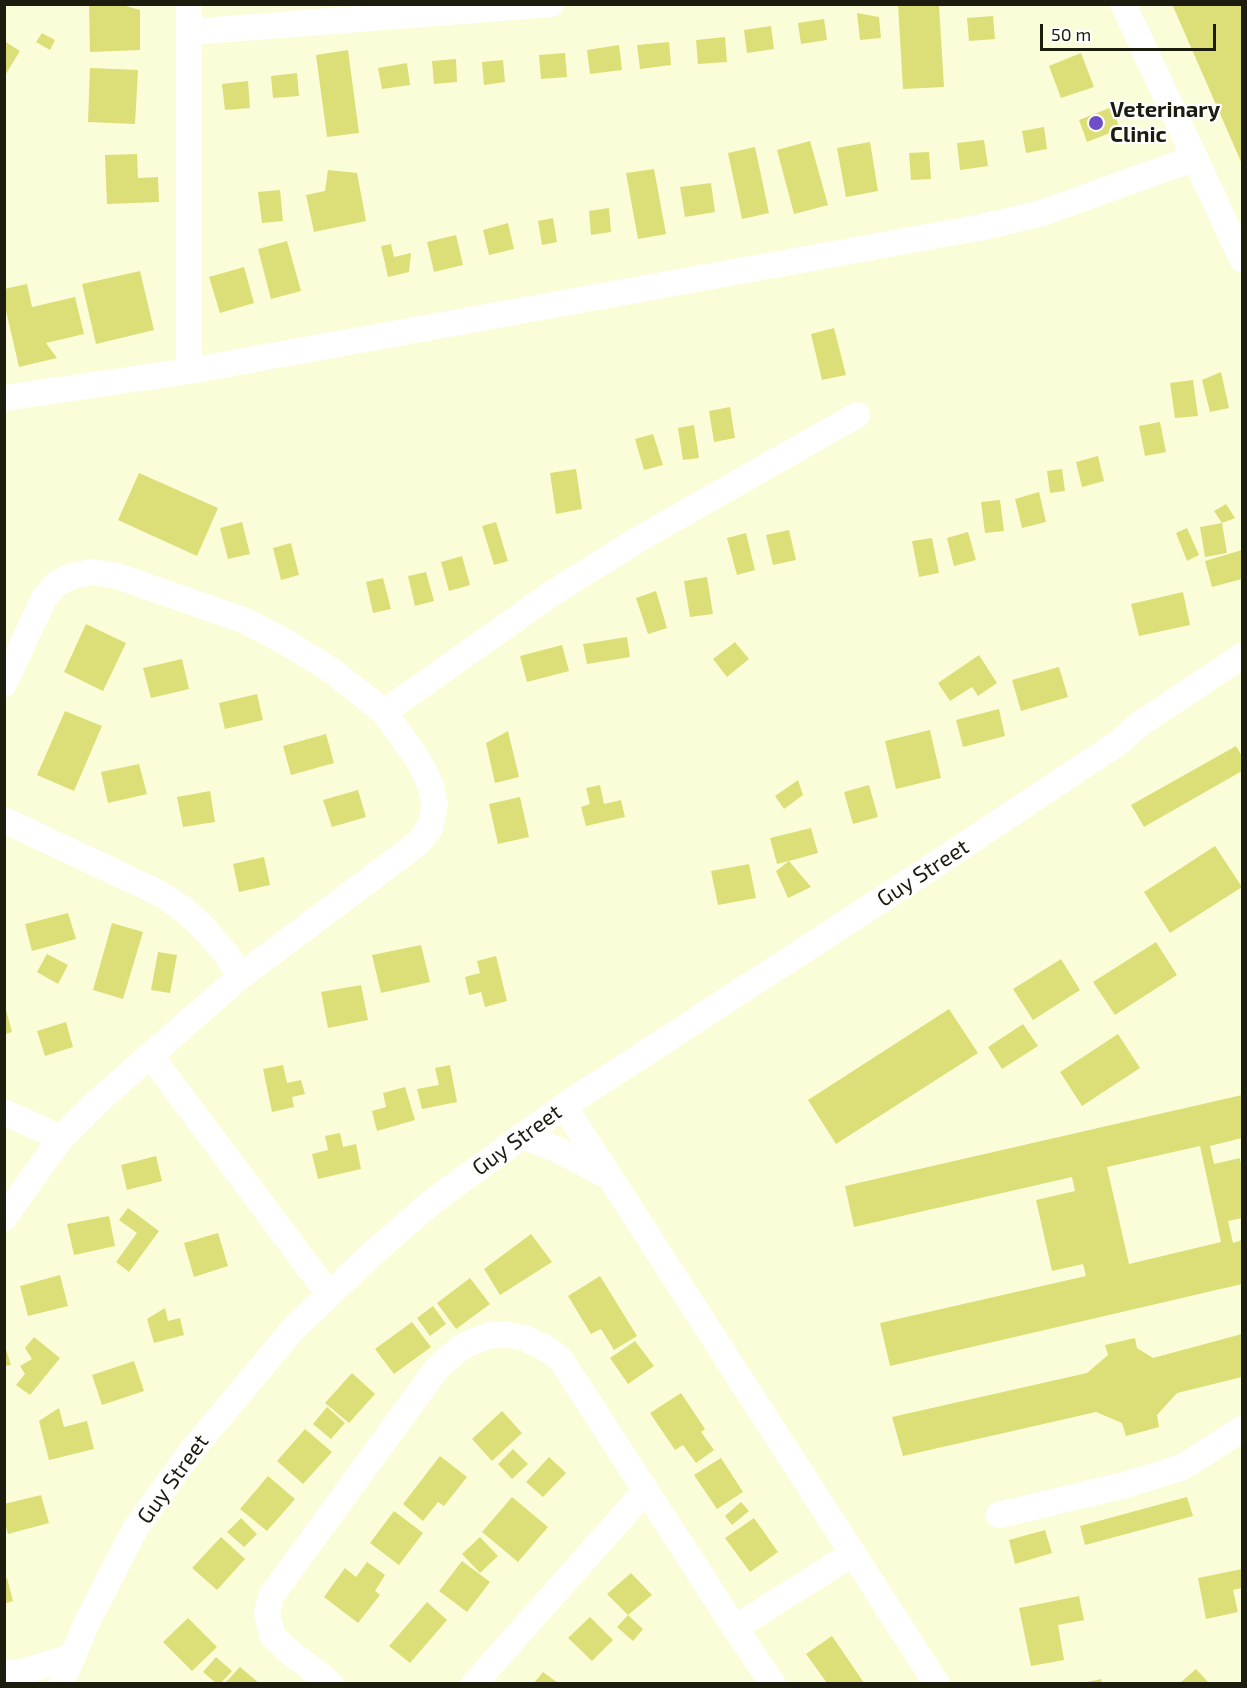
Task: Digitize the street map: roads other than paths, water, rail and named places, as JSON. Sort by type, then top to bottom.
[{"type":"street","points":[[189,4],[189,371]]},
{"type":"street","points":[[190,32],[551,4]]},
{"type":"street","points":[[1123,4],[1242,259]]},
{"type":"street","points":[[4,398],[189,371],[983,227],[1042,213],[1195,158]]},
{"type":"street","points":[[384,712],[554,592],[639,539],[857,416]]},
{"type":"street","points":[[4,684],[44,598],[57,584],[72,576],[92,573],[117,576],[246,621],[331,670],[384,712],[419,761],[430,784],[435,805],[430,828],[417,844],[241,976],[98,1101],[61,1138],[4,1218]]},
{"type":"street","name":"Guy Street","points":[[61,1683],[105,1585],[135,1529],[192,1450],[275,1349],[328,1293],[434,1201],[564,1106],[924,872],[1118,743],[1141,723],[1242,656]]},
{"type":"street","name":"Guy Street","points":[[1118,743],[1149,733],[1242,676]]},
{"type":"street","points":[[4,820],[161,894],[203,927],[241,976]]},
{"type":"street","points":[[150,1055],[328,1293]]},
{"type":"street","points":[[564,1106],[937,1683]]},
{"type":"street","points":[[4,1112],[61,1138]]},
{"type":"street","points":[[522,1136],[556,1149],[609,1176]]},
{"type":"street","points":[[331,1683],[286,1649],[272,1635],[267,1613],[271,1596],[438,1368],[463,1346],[490,1335],[507,1335],[525,1338],[548,1349],[561,1360],[773,1683]]},
{"type":"street","points":[[999,1515],[1125,1485],[1183,1467],[1242,1429]]},
{"type":"street","points":[[474,1683],[646,1490]]},
{"type":"street","points":[[735,1628],[852,1554]]},
{"type":"street","points":[[4,1673],[18,1673],[73,1656]]},
{"type":"place","name":"Veterinary Clinic","points":[[1096,123]]}]
